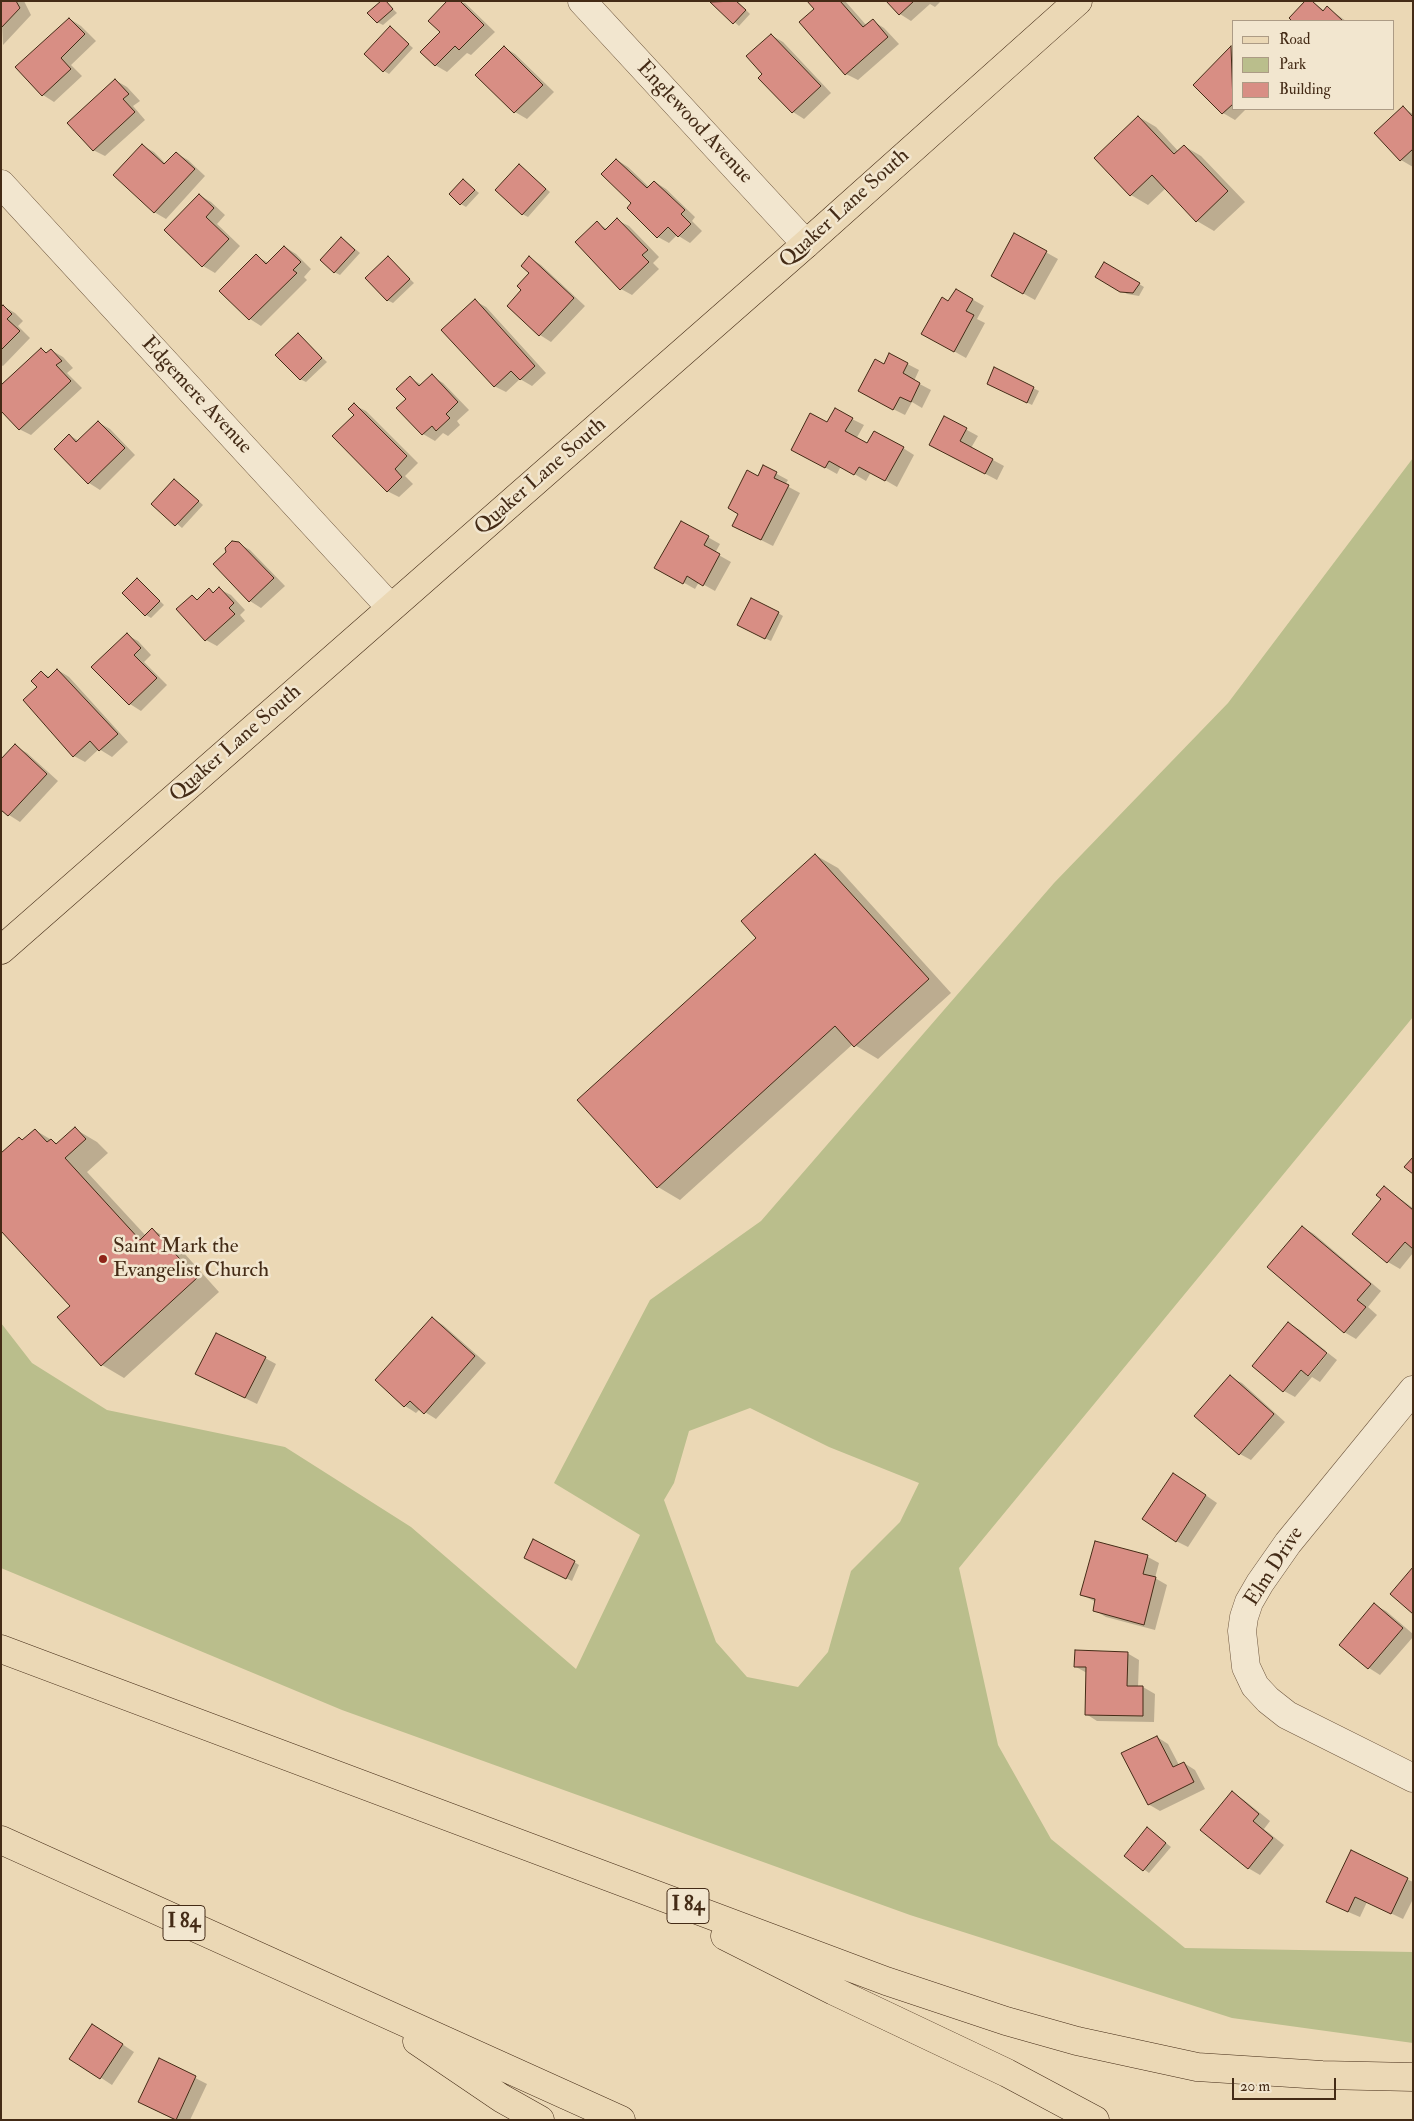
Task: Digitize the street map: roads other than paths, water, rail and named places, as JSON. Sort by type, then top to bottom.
[{"type":"main road","name":"Quaker Lane South","points":[[1,950],[806,244],[1078,1]]},
{"type":"main road","name":"I 84","points":[[1,1649],[931,1997],[1006,2021],[1077,2041],[1197,2067],[1322,2075],[1413,2077]]},
{"type":"main road","name":"I 84","points":[[1,1840],[621,2120]]},
{"type":"main road","points":[[640,1889],[749,1949],[1007,2073],[1096,2120]]},
{"type":"main road","points":[[367,2005],[451,2065],[501,2098],[540,2120]]},
{"type":"street","name":"Englewood Avenue","points":[[582,1],[806,244]]},
{"type":"street","name":"Edgemere Avenue","points":[[1,184],[390,608]]},
{"type":"street","name":"Elm Drive","points":[[1413,1390],[1288,1543],[1249,1602],[1242,1631],[1246,1667],[1256,1686],[1268,1700],[1288,1715],[1413,1778]]},
{"type":"place","name":"Saint Mark the Evangelist Church","points":[[103,1259]]}]
